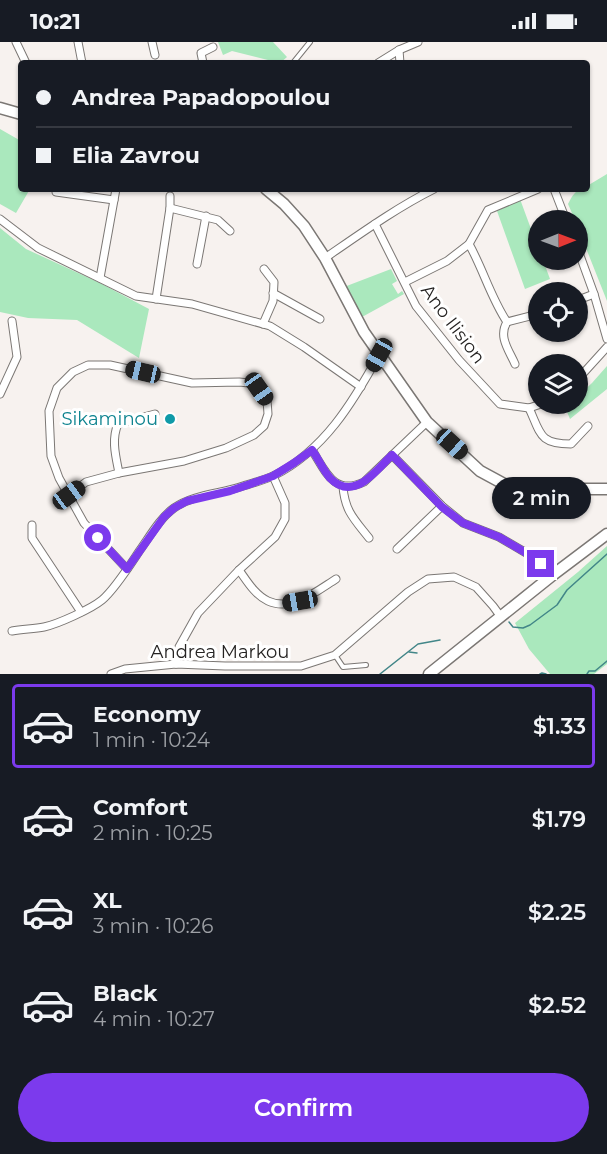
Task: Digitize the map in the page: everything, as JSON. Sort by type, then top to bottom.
[{"type":"street","points":[[16,42],[25,60]]},
{"type":"street","points":[[78,42],[81,60]]},
{"type":"street","points":[[152,42],[155,56]]},
{"type":"street","points":[[383,60],[418,42]]},
{"type":"street","points":[[202,60],[201,53],[213,47]]},
{"type":"street","points":[[399,50],[400,60]]},
{"type":"street","points":[[0,108],[18,113]]},
{"type":"street","points":[[56,192],[114,200]]},
{"type":"street","points":[[100,278],[115,192]]},
{"type":"street","points":[[270,192],[304,226],[325,258],[364,332],[427,422],[480,471],[504,484],[532,489],[607,489]]},
{"type":"street","points":[[325,258],[428,192]]},
{"type":"street","points":[[405,282],[447,261],[469,244],[488,210],[531,192]]},
{"type":"street","points":[[555,192],[562,210]]},
{"type":"street","points":[[156,299],[170,196]]},
{"type":"street","points":[[170,208],[218,220],[230,231]]},
{"type":"street","points":[[197,264],[206,216]]},
{"type":"street","points":[[0,219],[38,248],[136,296],[192,304],[270,326],[361,387]]},
{"type":"street","name":"Ano Ilision","points":[[375,224],[416,306],[459,360],[500,404],[528,408]]},
{"type":"street","points":[[469,244],[499,311],[507,322]]},
{"type":"street","points":[[263,324],[273,301],[274,282],[264,269]]},
{"type":"street","points":[[585,270],[607,339]]},
{"type":"street","points":[[273,293],[320,319]]},
{"type":"street","points":[[588,296],[594,294]]},
{"type":"street","points":[[515,364],[503,337],[503,328],[507,322],[528,317]]},
{"type":"street","points":[[0,394],[17,357],[12,321]]},
{"type":"street","points":[[588,368],[607,347]]},
{"type":"street","points":[[12,631],[45,627],[101,601],[164,517],[174,508],[187,501],[230,491],[273,476],[312,450],[342,416],[379,355]]},
{"type":"street","points":[[69,495],[86,482],[119,473],[184,461],[226,448],[254,435],[264,426],[268,414],[267,400],[259,389],[249,383],[239,382],[192,383],[110,365],[88,365],[73,372],[57,388],[49,411],[51,456],[59,478],[84,523],[127,569]]},
{"type":"street","points":[[119,473],[114,444],[115,429],[118,424],[155,414]]},
{"type":"street","points":[[532,414],[542,437],[552,442],[572,444],[588,426]]},
{"type":"street","points":[[312,450],[331,478],[343,487],[354,487],[364,482],[427,422]]},
{"type":"street","points":[[392,455],[442,507],[463,523],[499,537],[528,554],[554,574]]},
{"type":"street","points":[[176,664],[179,647],[198,613],[239,570],[275,537],[285,519],[285,503],[273,476]]},
{"type":"street","points":[[343,487],[344,500],[352,517],[369,537]]},
{"type":"street","points":[[397,549],[442,507]]},
{"type":"street","points":[[33,525],[32,538],[81,612]]},
{"type":"street","points":[[429,674],[607,534]]},
{"type":"street","points":[[239,570],[254,590],[268,601],[281,604],[300,601],[336,579]]},
{"type":"street","name":"Andrea Markou","points":[[111,674],[125,669],[176,664],[225,670],[302,666],[335,655],[408,592],[428,579],[454,577],[476,587],[501,617]]},
{"type":"lane","points":[[295,60],[310,42]]},
{"type":"lane","points":[[335,655],[343,667],[366,665]]},
{"type":"green space","points":[[218,42],[273,42],[287,57],[284,60],[268,60],[232,51],[223,55]]},
{"type":"green space","points":[[0,129],[18,139],[18,192],[28,192],[16,213],[0,204]]},
{"type":"green space","points":[[607,174],[607,301],[588,253],[588,210],[571,210],[568,204],[576,192],[590,192],[590,184]]},
{"type":"green space","points":[[520,199],[528,221],[528,270],[547,270],[550,279],[542,282],[528,282],[528,288],[525,289],[497,211]]},
{"type":"green space","points":[[0,228],[26,249],[100,283],[149,309],[139,358],[77,320],[28,318],[0,312]]},
{"type":"green space","points":[[391,269],[397,281],[392,284],[398,294],[402,291],[404,294],[362,317],[344,287]]},
{"type":"green space","points":[[607,366],[607,389],[588,404],[588,387]]},
{"type":"green space","points":[[607,546],[607,664],[594,674],[550,674],[529,649],[515,623]]},
{"type":"waterway","points":[[509,622],[513,627],[523,628],[530,625],[557,605],[567,590],[607,554]]},
{"type":"waterway","points":[[380,674],[418,644],[440,640]]},
{"type":"waterway","points":[[409,652],[417,653]]},
{"type":"waterway","points":[[587,674],[589,671],[595,671],[607,661]]},
{"type":"waterway","points":[[540,674],[546,674]]},
{"type":"place","name":"Sikaminou","points":[[170,419]]},
{"type":"route","points":[[98,538],[127,569],[164,517],[174,508],[187,501],[230,491],[273,476],[312,450],[331,478],[343,487],[354,487],[364,482],[392,455],[442,507],[463,523],[499,537],[541,564]]}]
